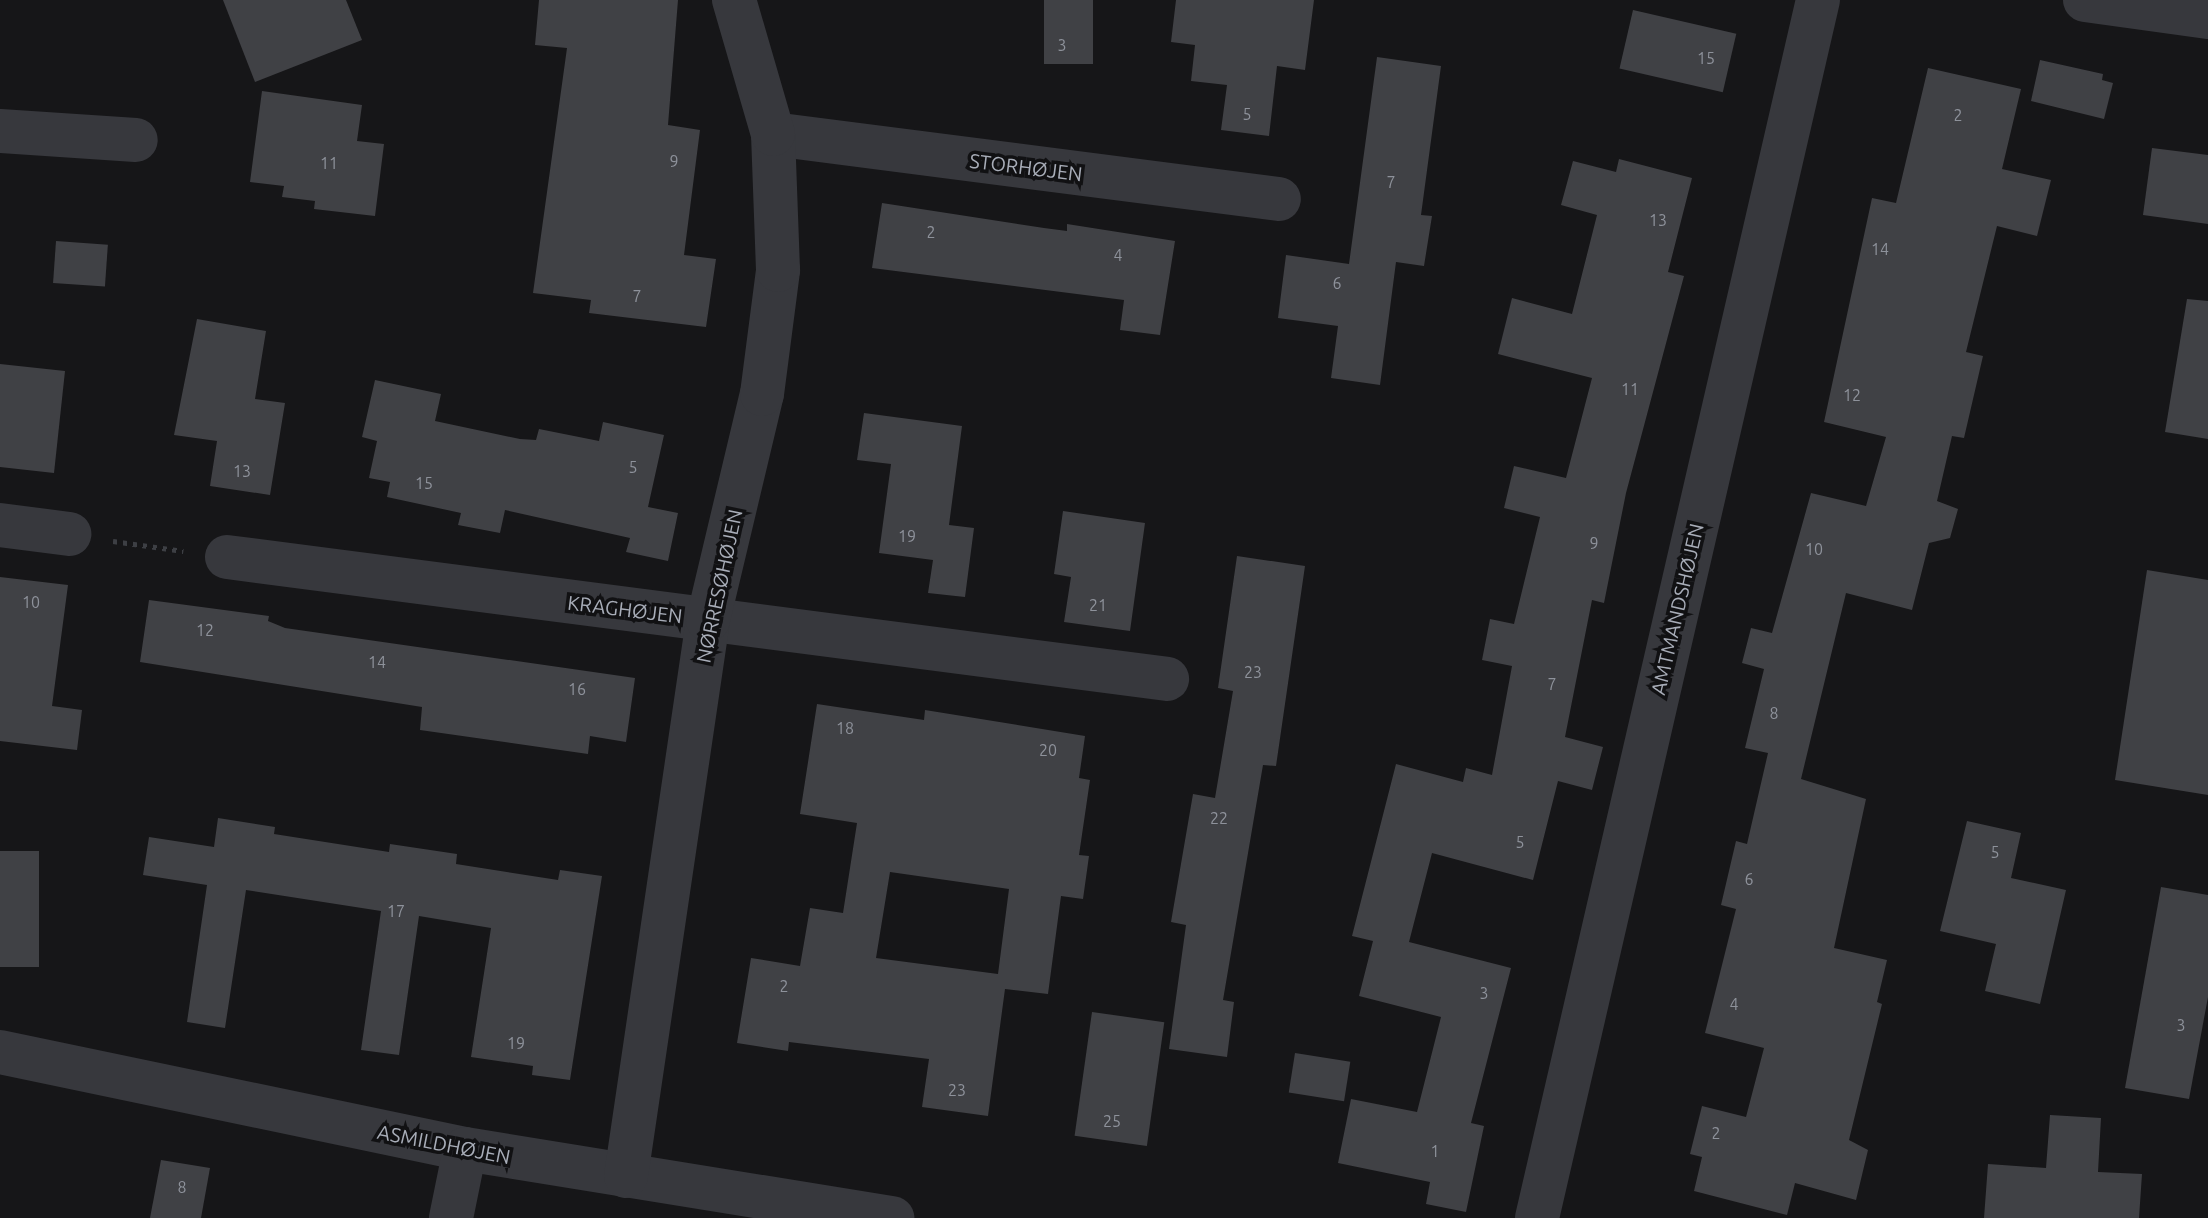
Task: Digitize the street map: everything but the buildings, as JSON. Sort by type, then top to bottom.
[{"type":"street","name":"NØRRESØHØJEN","points":[[626,1176],[708,620],[762,394],[778,270],[773,134],[734,0]]},
{"type":"street","name":"AMTMANDSHØJEN","points":[[1537,1218],[1818,0]]},
{"type":"street","points":[[2085,0],[2208,17]]},
{"type":"street","points":[[0,131],[136,140]]},
{"type":"street","name":"STORHØJEN","points":[[773,134],[1279,199]]},
{"type":"street","points":[[0,525],[69,534]]},
{"type":"street","name":"KRAGHØJEN","points":[[227,557],[1167,679]]},
{"type":"street","name":"ASMILDHØJEN","points":[[0,1052],[465,1149],[892,1218]]},
{"type":"street","points":[[451,1218],[465,1149]]},
{"type":"path","points":[[69,534],[227,557]]}]
